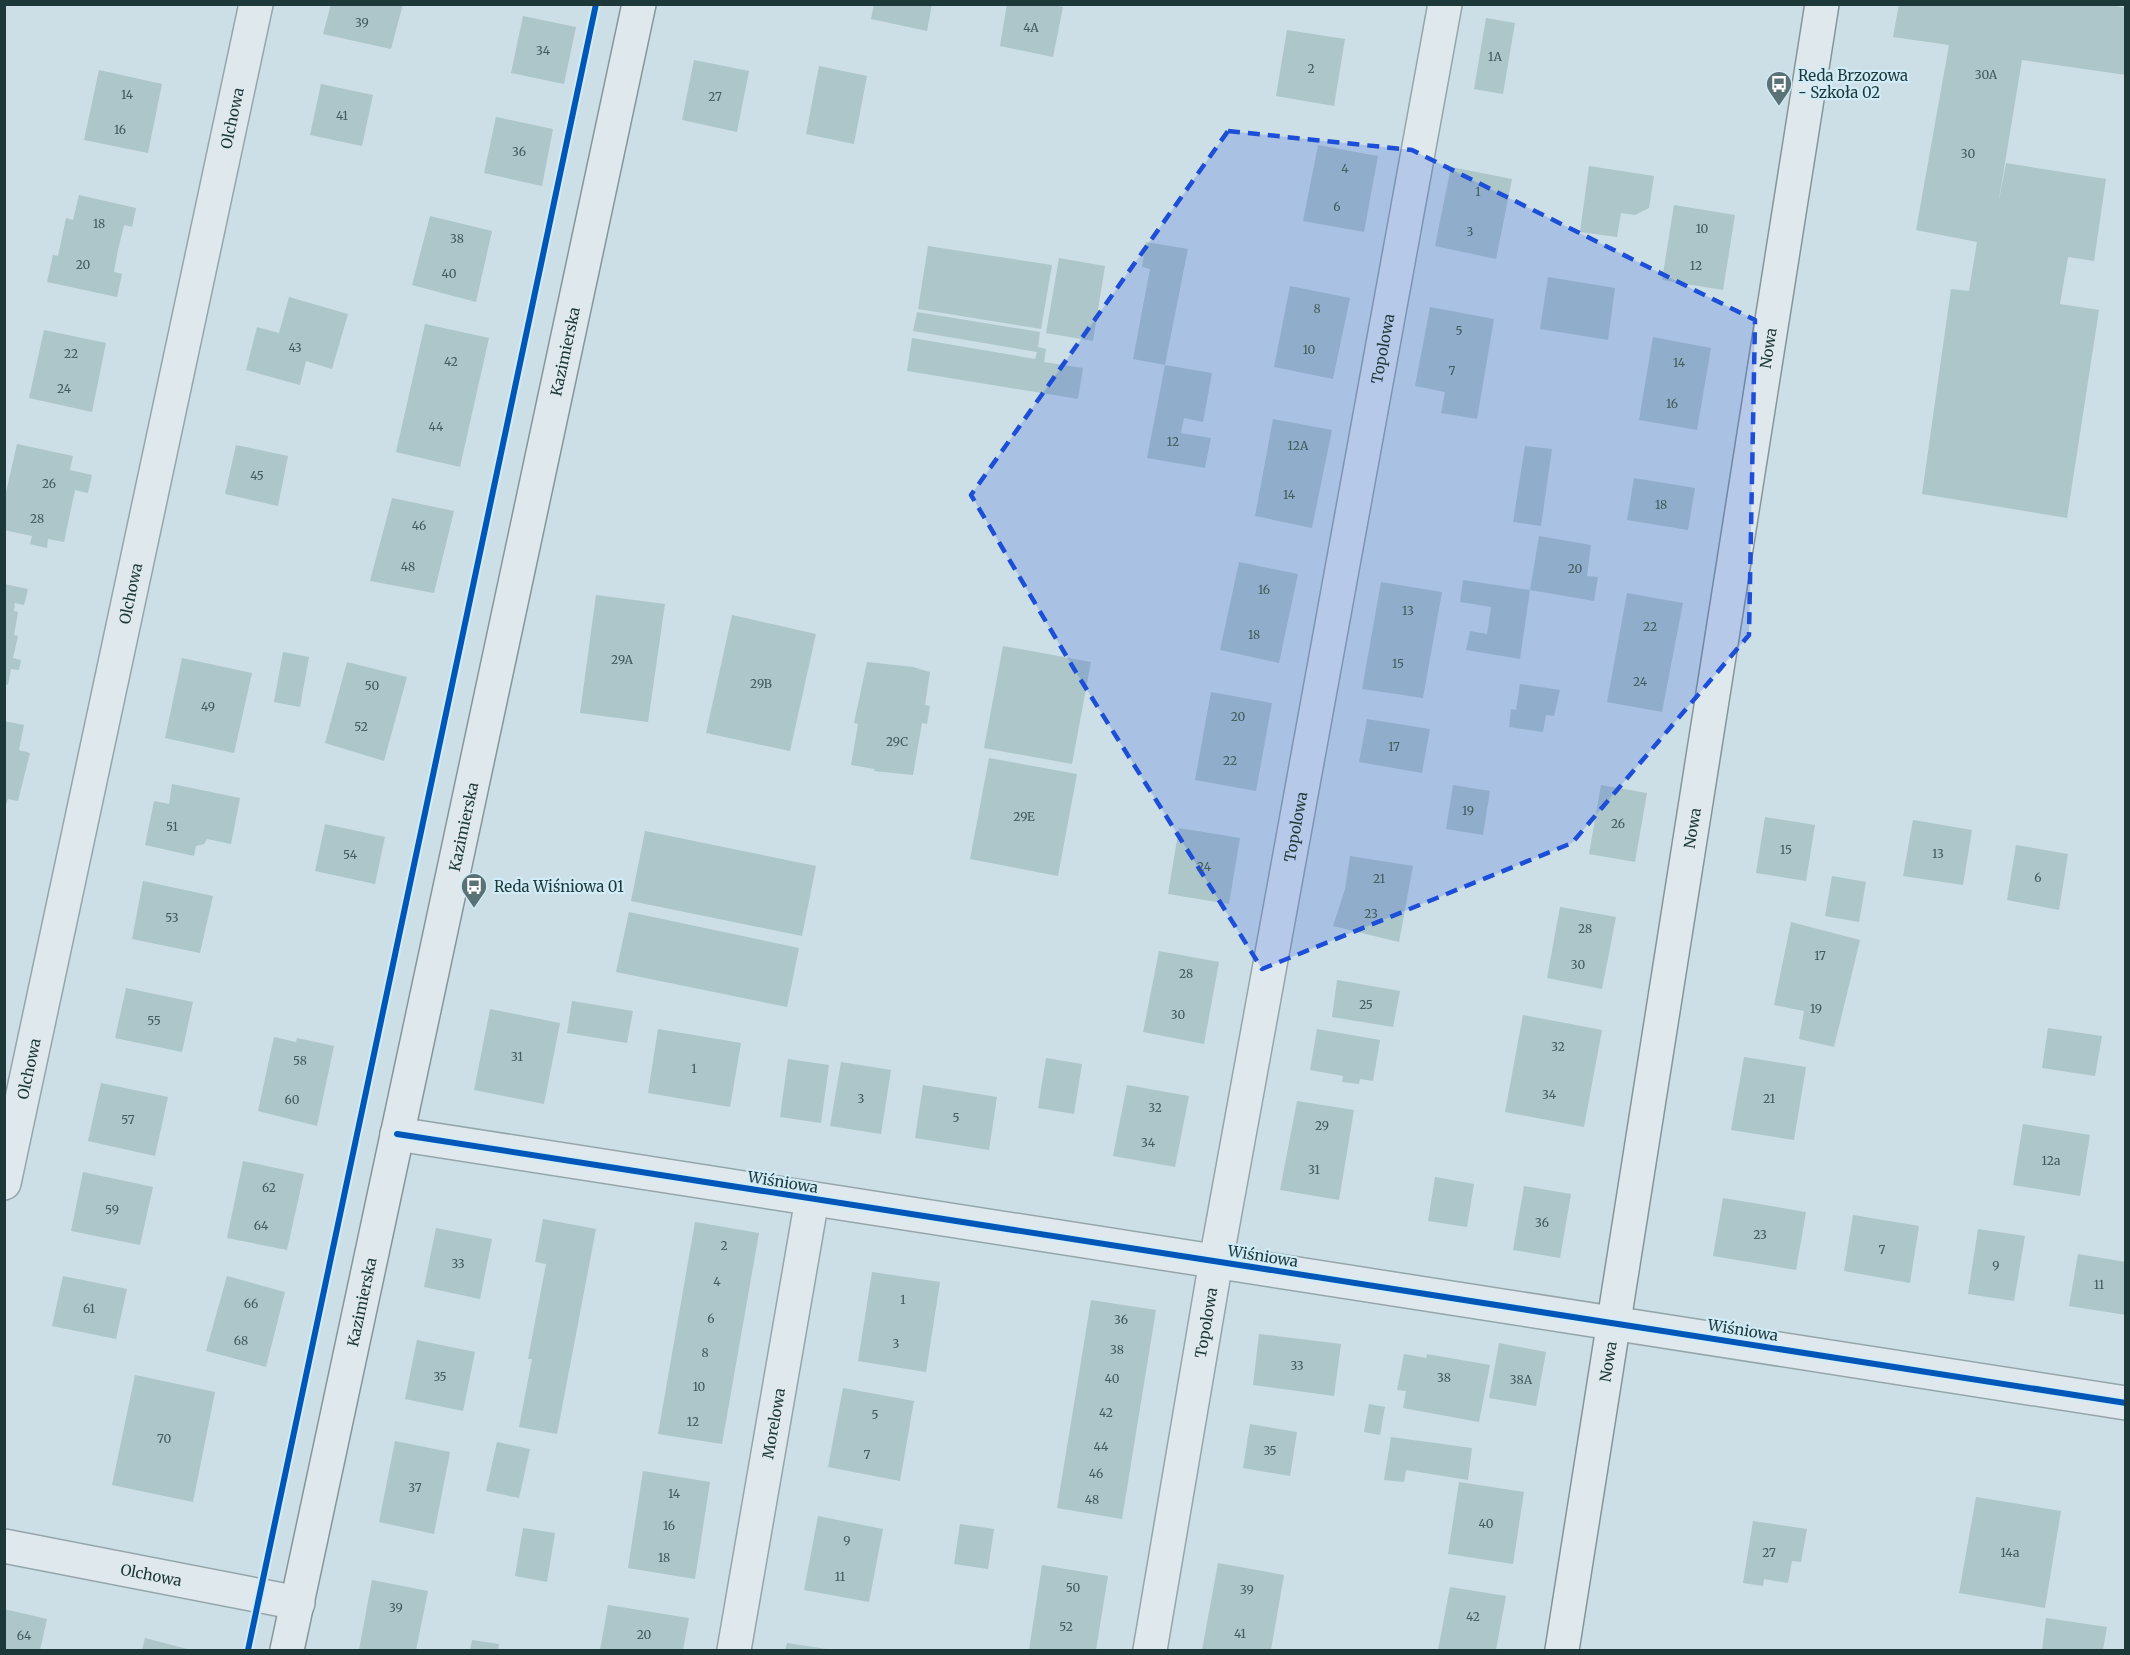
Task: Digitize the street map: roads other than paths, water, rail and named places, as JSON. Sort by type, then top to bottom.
[{"type":"street","name":"Olchowa","points":[[4,1183],[256,4]]},
{"type":"street","name":"Kazimierska","points":[[287,1650],[639,4]]},
{"type":"street","name":"Topolowa","points":[[1150,1650],[1216,1261],[1445,4]]},
{"type":"street","name":"Nowa","points":[[1562,1650],[1822,4]]},
{"type":"street","name":"Wiśniowa","points":[[397,1134],[2126,1403]]},
{"type":"street","name":"Morelowa","points":[[734,1650],[812,1199]]},
{"type":"street","name":"Olchowa","points":[[4,1546],[298,1603]]},
{"type":"place","name":"Reda Brzozowa - Szkoła 02","points":[[1779,107]]},
{"type":"place","name":"Reda Wiśniowa 01","points":[[474,909]]}]
